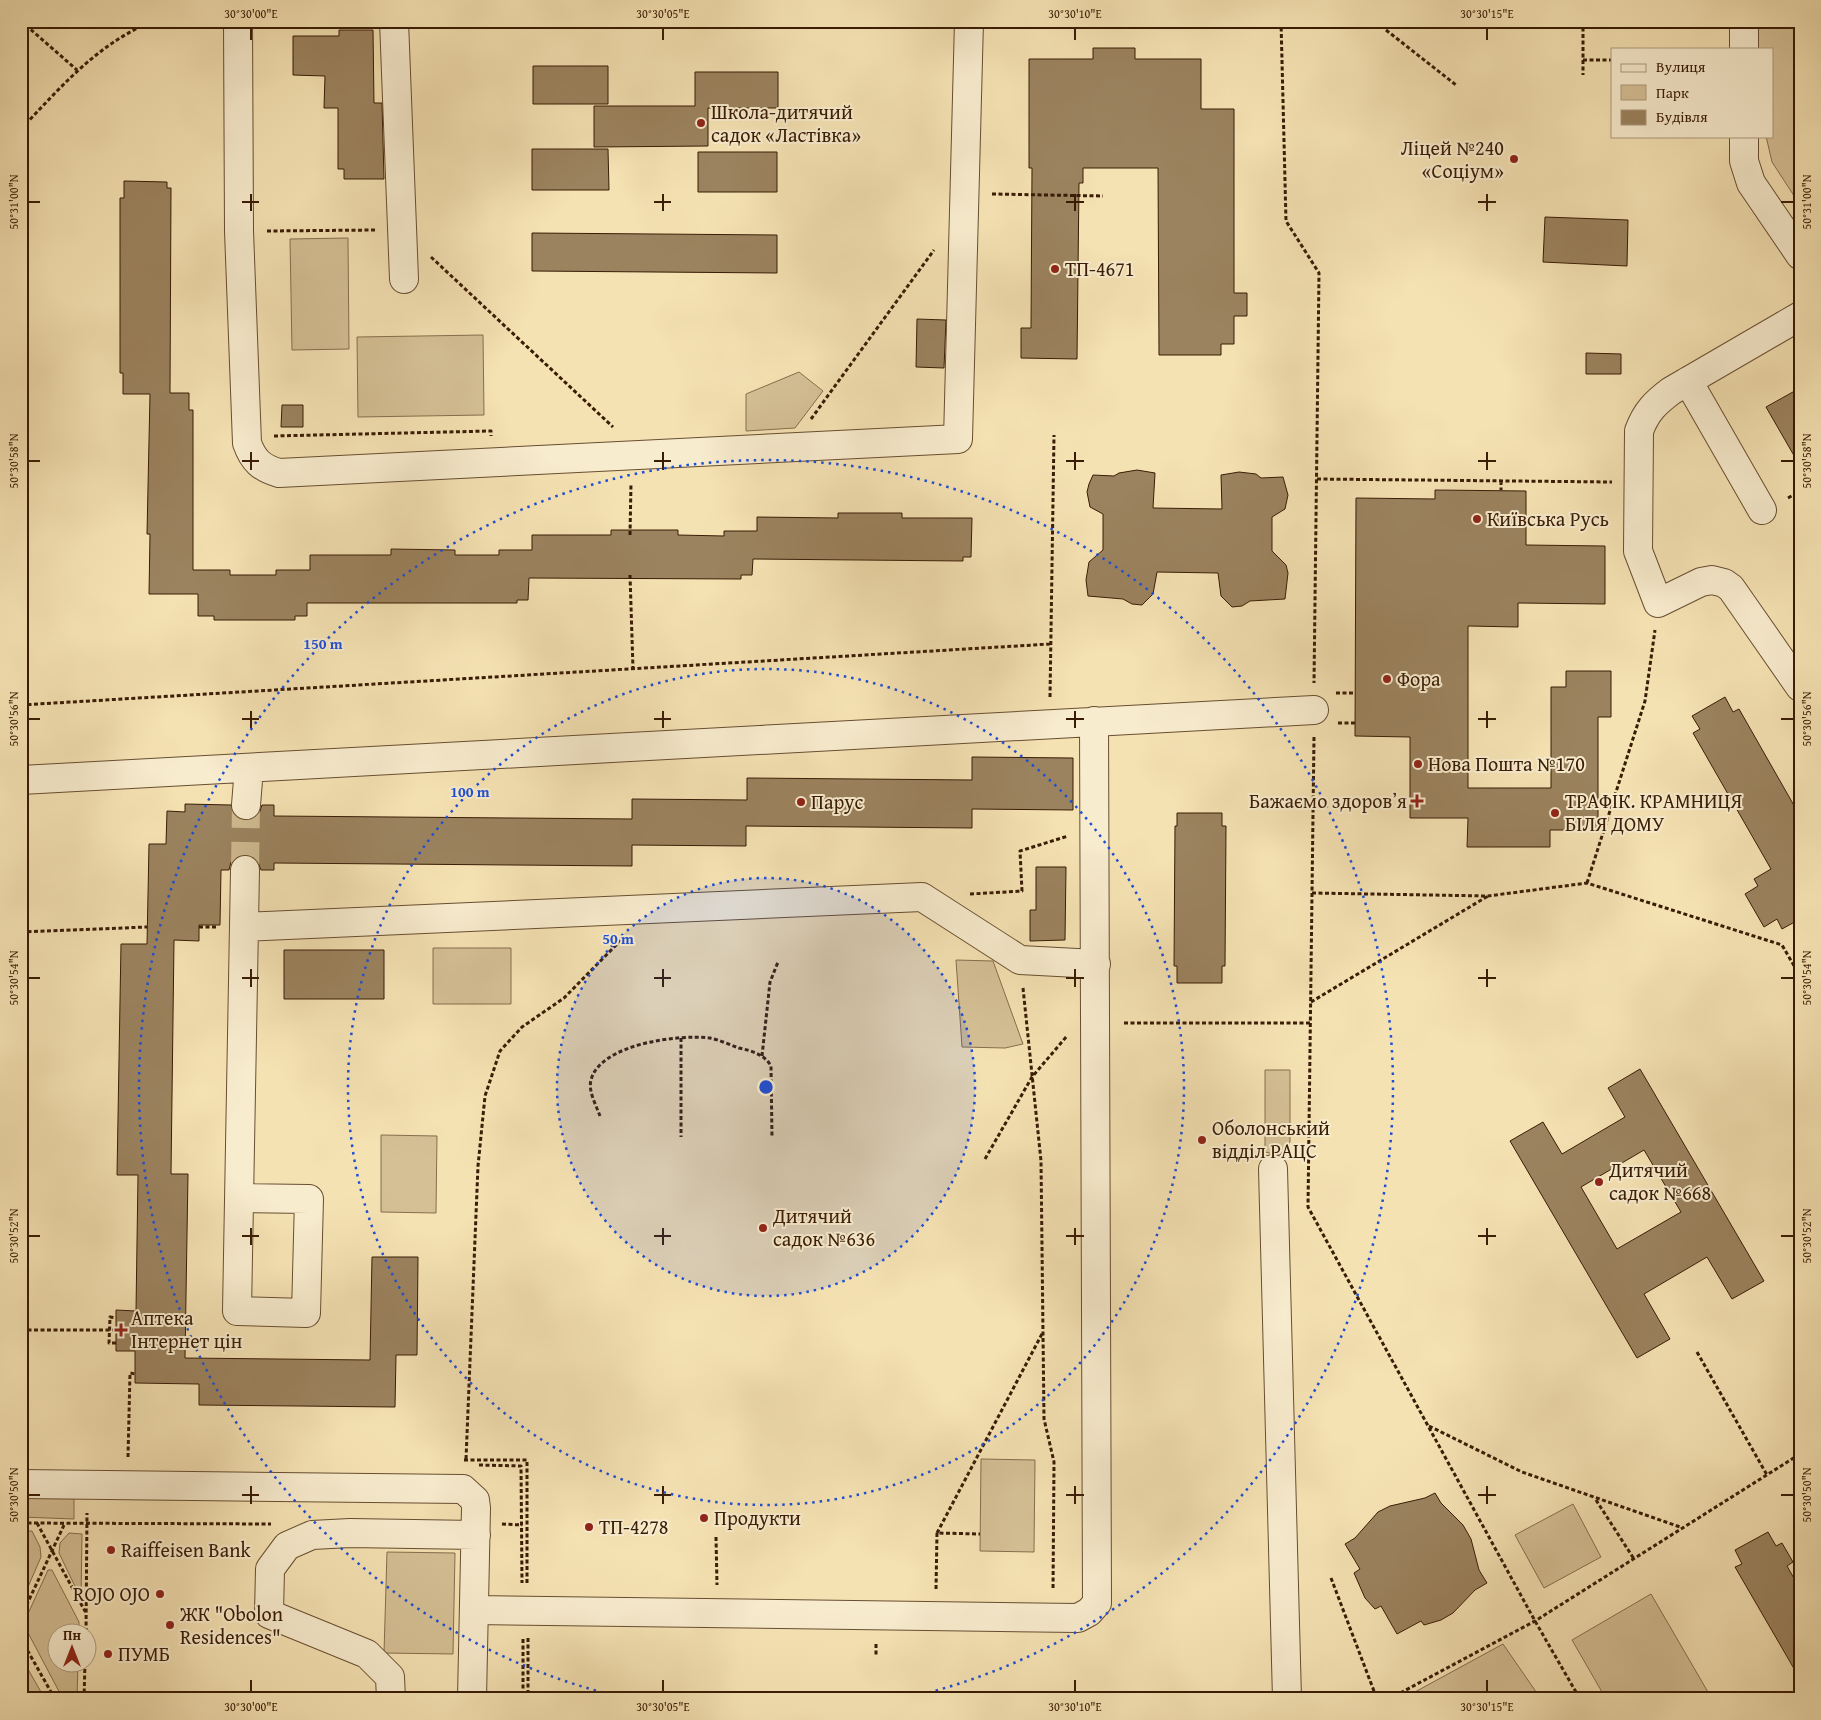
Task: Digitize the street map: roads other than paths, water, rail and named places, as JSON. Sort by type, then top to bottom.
[{"type":"lane","points":[[238,21],[239,231],[247,443],[252,456],[265,469],[279,473],[958,439],[969,22]]},
{"type":"lane","points":[[394,21],[404,279]]},
{"type":"lane","points":[[1744,21],[1744,48]]},
{"type":"lane","points":[[1744,138],[1744,161],[1751,183],[1800,255]]},
{"type":"lane","points":[[1800,316],[1655,402],[1644,415],[1639,431],[1638,482],[1638,551],[1658,603],[1700,582],[1712,580],[1724,583],[1731,588],[1800,687]]},
{"type":"lane","points":[[1688,381],[1762,510]]},
{"type":"lane","points":[[21,780],[1314,710]]},
{"type":"lane","points":[[474,1610],[1078,1618],[1089,1612],[1097,1603],[1094,721]]},
{"type":"lane","points":[[246,805],[249,768]]},
{"type":"lane","points":[[240,1198],[309,1199],[306,1313],[237,1311],[245,870]]},
{"type":"lane","points":[[244,927],[922,896],[1020,960],[1096,964]]},
{"type":"lane","points":[[1273,1169],[1286,1699]]},
{"type":"lane","points":[[21,1484],[463,1489],[475,1500],[476,1535],[472,1699]]},
{"type":"lane","points":[[391,1699],[390,1677],[367,1654],[269,1614],[270,1569],[287,1546],[312,1535],[350,1533],[476,1535]]},
{"type":"tunnel","points":[[245,870],[246,805]]},
{"type":"place","name":"Школа-дитячий садок «Ластівка»","points":[[701,123]]},
{"type":"place","name":"Ліцей №240 «Соціум»","points":[[1514,159]]},
{"type":"place","name":"ТП-4671","points":[[1055,269]]},
{"type":"place","name":"Київська Русь","points":[[1477,519]]},
{"type":"place","name":"Фора","points":[[1387,679]]},
{"type":"place","name":"Нова Пошта №170","points":[[1418,764]]},
{"type":"place","name":"Бажаємо здоровʼя","points":[[1417,801]]},
{"type":"place","name":"Парус","points":[[801,802]]},
{"type":"place","name":"ТРАФІК. КРАМНИЦЯ БІЛЯ ДОМУ","points":[[1555,813]]},
{"type":"place","name":"Оболонський відділ РАЦС","points":[[1202,1140]]},
{"type":"place","name":"Дитячий садок №668","points":[[1599,1182]]},
{"type":"place","name":"Дитячий садок №636","points":[[763,1228]]},
{"type":"place","name":"Аптека Інтернет цін","points":[[121,1330]]},
{"type":"place","name":"Продукти","points":[[704,1518]]},
{"type":"place","name":"ТП-4278","points":[[589,1527]]},
{"type":"place","name":"Raiffeisen Bank","points":[[111,1550]]},
{"type":"place","name":"ROJO OJO","points":[[160,1594]]},
{"type":"place","name":"ЖК \"Obolon Residences\"","points":[[170,1625]]},
{"type":"place","name":"ПУМБ","points":[[108,1654]]}]
